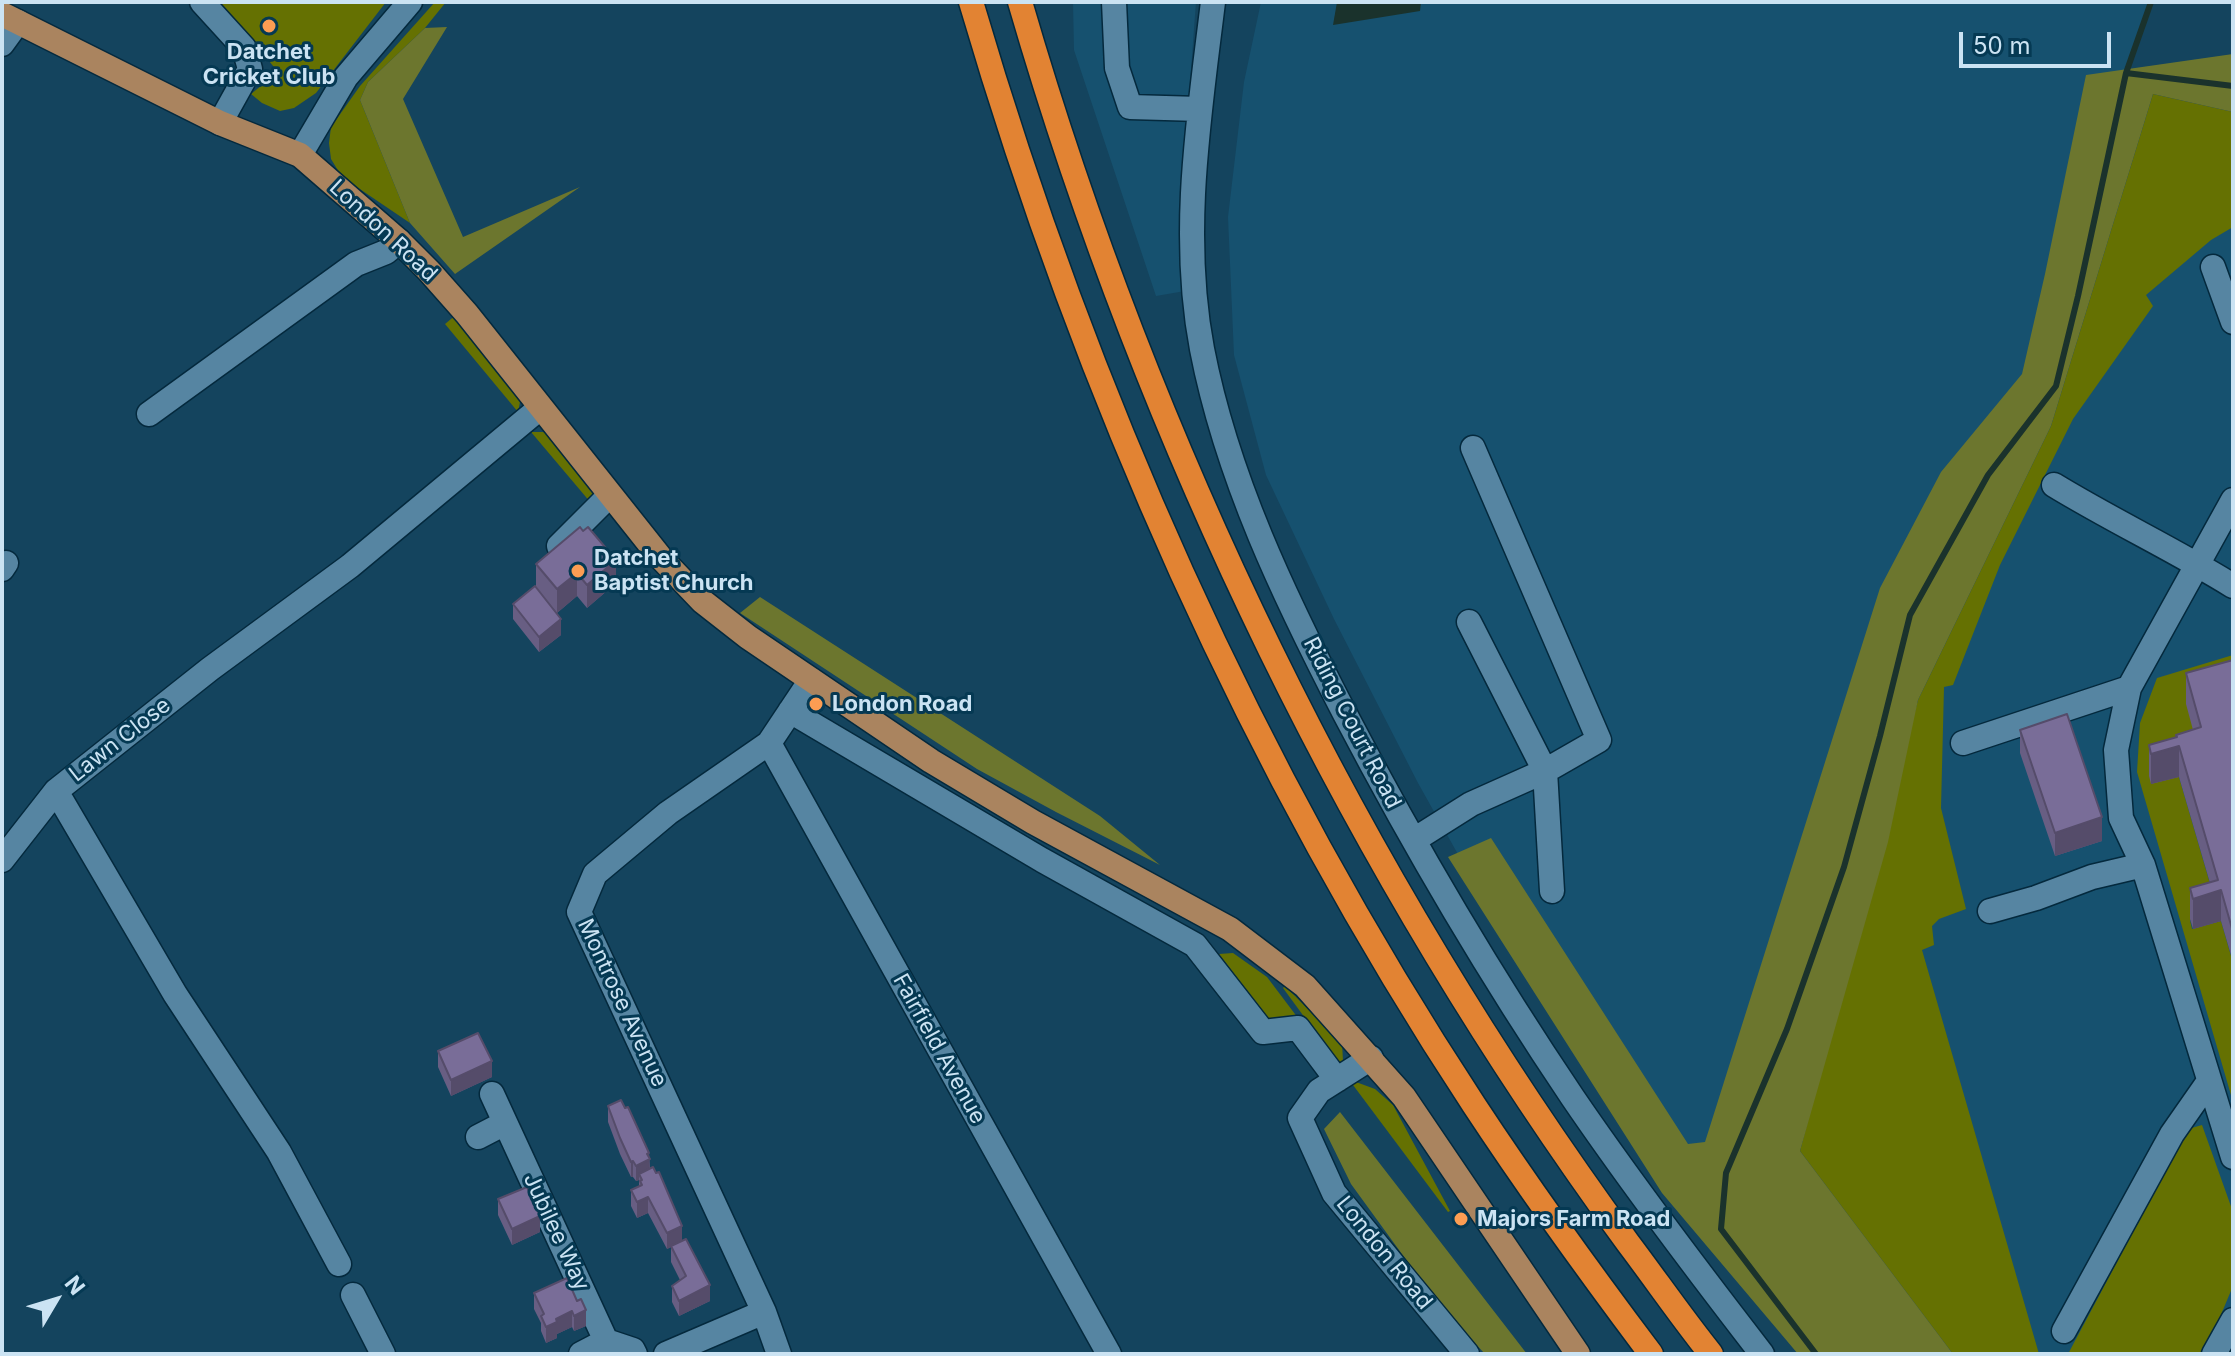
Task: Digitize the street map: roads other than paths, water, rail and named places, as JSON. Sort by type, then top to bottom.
[{"type":"highway","points":[[971,2],[1028,188],[1100,382],[1155,515],[1291,796],[1365,927],[1472,1102],[1561,1233],[1651,1354]]},
{"type":"highway","points":[[1020,2],[1080,191],[1115,289],[1200,496],[1290,691],[1384,866],[1505,1066],[1584,1183],[1711,1354]]},
{"type":"main road","name":"London Road","points":[[10,18],[220,123],[300,155],[429,271],[467,314],[660,557],[702,601],[748,637],[931,761],[1033,822],[1230,929],[1305,986],[1371,1058]]},
{"type":"main road","points":[[1371,1058],[1404,1097],[1578,1354]]},
{"type":"street","points":[[202,2],[244,48],[250,69],[220,123]]},
{"type":"street","points":[[300,155],[346,77],[410,2]]},
{"type":"street","points":[[1114,2],[1117,68],[1130,107],[1200,109]]},
{"type":"street","name":"Riding Court Road","points":[[1213,2],[1191,220],[1194,274],[1202,347],[1218,416],[1243,495],[1276,574],[1334,692],[1414,840],[1491,970],[1573,1097],[1661,1223],[1762,1354]]},
{"type":"street","points":[[2,44],[10,18]]},
{"type":"street","points":[[149,414],[356,264],[386,252],[399,241]]},
{"type":"street","points":[[2213,267],[2233,322]]},
{"type":"street","name":"Lawn Close","points":[[339,1264],[279,1152],[175,994],[56,791],[210,669],[350,566],[540,408]]},
{"type":"street","points":[[1414,840],[1471,804],[1545,771],[1599,740],[1473,448]]},
{"type":"street","points":[[2054,485],[2233,586]]},
{"type":"street","points":[[559,546],[610,495]]},
{"type":"street","points":[[2233,500],[2129,688],[2116,750],[2121,818],[2143,865],[2233,1154]]},
{"type":"street","points":[[1469,622],[1545,771],[1552,891]]},
{"type":"street","name":"Montrose Avenue","points":[[779,1354],[764,1312],[579,912],[595,874],[668,813],[769,743],[811,680]]},
{"type":"street","points":[[1963,743],[2129,688]]},
{"type":"street","points":[[790,711],[1042,860],[1195,945],[1263,1032],[1298,1028],[1337,1080]]},
{"type":"street","name":"Fairfield Avenue","points":[[769,743],[1109,1354]]},
{"type":"street","points":[[2,860],[56,791]]},
{"type":"street","points":[[1990,911],[2092,877],[2143,865]]},
{"type":"street","name":"London Road","points":[[1371,1058],[1319,1091],[1300,1118],[1334,1193],[1467,1354]]},
{"type":"street","points":[[2064,1331],[2172,1134],[2209,1081]]},
{"type":"street","name":"Jubilee Way","points":[[492,1094],[606,1341]]},
{"type":"street","points":[[478,1137],[505,1123]]},
{"type":"street","points":[[353,1295],[383,1354]]},
{"type":"street","points":[[666,1354],[764,1312]]},
{"type":"street","points":[[2214,1354],[2233,1320]]},
{"type":"street","points":[[581,1354],[606,1341],[634,1352]]},
{"type":"waterway","points":[[1816,1354],[1721,1229],[1726,1173],[1787,1029],[1844,867],[1910,615],[1988,475],[2056,386],[2126,73],[2151,2]]},
{"type":"waterway","points":[[2126,73],[2233,86]]},
{"type":"place","name":"Datchet Cricket Club","points":[[269,26]]},
{"type":"place","name":"Datchet Baptist Church","points":[[578,571]]},
{"type":"place","name":"London Road","points":[[816,704]]},
{"type":"place","name":"Majors Farm Road","points":[[1461,1219]]}]
